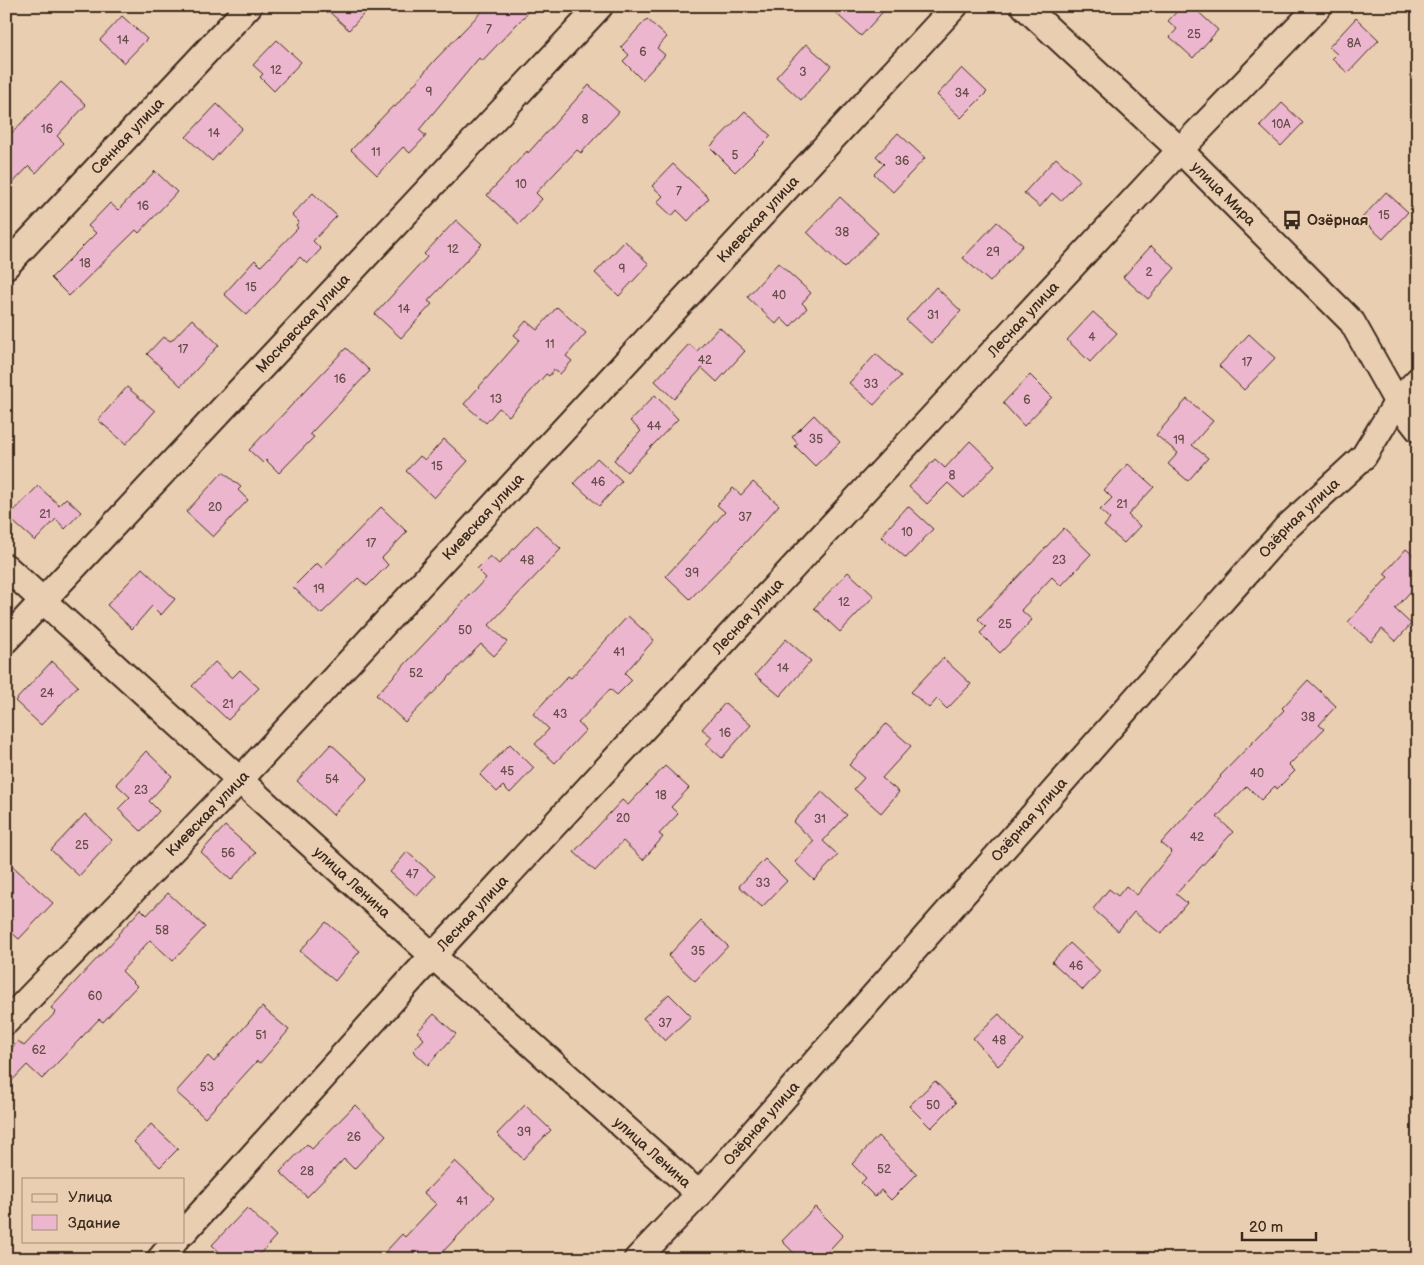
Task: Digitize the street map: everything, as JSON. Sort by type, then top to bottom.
[{"type":"street","name":"Сенная улица","points":[[6,266],[248,6]]},
{"type":"street","name":"Московская улица","points":[[6,640],[600,6]]},
{"type":"street","name":"Киевская улица","points":[[6,1022],[240,780],[955,6]]},
{"type":"street","name":"улица Мира","points":[[1024,6],[1180,150],[1352,322],[1397,402],[1418,429]]},
{"type":"street","name":"Лесная улица","points":[[185,1231],[433,956],[1180,150],[1319,6]]},
{"type":"street","name":"Озёрная улица","points":[[637,1259],[699,1194],[1286,529],[1364,456],[1397,402],[1418,380]]},
{"type":"street","name":"улица Ленина","points":[[6,567],[433,956],[699,1194]]},
{"type":"street","points":[[160,1259],[175,1242]]},
{"type":"building","points":[[323,6],[371,6],[349,30]]},
{"type":"building","points":[[487,6],[534,6],[482,61],[479,58],[419,130],[426,136],[410,153],[403,147],[377,175],[351,150],[393,106],[395,107],[434,61]]},
{"type":"building","points":[[828,6],[888,6],[861,36]]},
{"type":"building","points":[[1182,6],[1192,6],[1218,30],[1193,58],[1170,37],[1177,29],[1168,21]]},
{"type":"building","points":[[122,16],[147,39],[124,63],[100,40]]},
{"type":"building","points":[[1356,18],[1379,40],[1348,73],[1332,59],[1337,54],[1329,47]]},
{"type":"building","points":[[647,19],[667,37],[657,48],[665,55],[642,80],[623,61],[629,55],[621,47]]},
{"type":"building","points":[[277,40],[301,62],[274,91],[260,77],[263,74],[253,65]]},
{"type":"building","points":[[806,44],[831,66],[801,100],[776,77]]},
{"type":"building","points":[[962,68],[987,92],[961,118],[937,95]]},
{"type":"building","points":[[61,82],[86,105],[57,136],[64,143],[36,173],[29,166],[6,190],[6,139]]},
{"type":"building","points":[[589,85],[619,112],[581,153],[577,150],[536,193],[542,199],[519,224],[487,195],[527,151],[528,153]]},
{"type":"building","points":[[1282,103],[1303,123],[1281,146],[1260,126]]},
{"type":"building","points":[[217,104],[242,128],[212,161],[186,137]]},
{"type":"building","points":[[745,111],[771,136],[735,172],[710,147]]},
{"type":"building","points":[[898,133],[925,158],[893,192],[874,174],[884,164],[876,156]]},
{"type":"building","points":[[1056,158],[1080,180],[1061,201],[1052,193],[1040,207],[1024,193]]},
{"type":"building","points":[[673,164],[709,198],[688,221],[677,210],[672,216],[657,202],[663,196],[652,186]]},
{"type":"building","points":[[155,171],[177,192],[139,233],[136,230],[69,296],[51,278],[96,233],[88,226],[110,203],[118,210]]},
{"type":"building","points":[[1386,192],[1408,212],[1383,239],[1361,219]]},
{"type":"building","points":[[313,193],[337,216],[313,241],[321,249],[307,264],[300,257],[247,315],[224,294],[255,260],[261,266],[298,228],[296,225],[299,222],[292,215]]},
{"type":"building","points":[[840,197],[878,233],[844,268],[807,232]]},
{"type":"building","points":[[456,220],[482,244],[428,301],[432,304],[401,338],[375,314],[427,257],[424,254]]},
{"type":"building","points":[[997,222],[1023,245],[990,282],[963,258]]},
{"type":"building","points":[[625,241],[649,264],[619,296],[595,273]]},
{"type":"building","points":[[1151,246],[1175,268],[1148,299],[1123,277]]},
{"type":"building","points":[[778,263],[811,293],[802,303],[807,308],[790,327],[781,318],[776,324],[747,297]]},
{"type":"building","points":[[936,287],[961,311],[931,343],[906,320]]},
{"type":"building","points":[[557,307],[586,333],[566,356],[572,361],[560,374],[554,370],[549,376],[546,374],[509,416],[499,408],[486,423],[464,404],[520,340],[514,335],[526,321],[537,330]]},
{"type":"building","points":[[1093,312],[1117,333],[1090,362],[1067,340]]},
{"type":"building","points":[[192,319],[219,345],[181,386],[147,354],[163,337],[171,341]]},
{"type":"building","points":[[719,327],[745,351],[717,382],[702,368],[674,399],[655,381],[689,344],[697,351]]},
{"type":"building","points":[[1249,334],[1275,358],[1244,390],[1219,366]]},
{"type":"building","points":[[346,348],[370,371],[310,434],[314,437],[279,473],[266,460],[263,463],[249,450]]},
{"type":"building","points":[[876,354],[901,376],[874,405],[849,383]]},
{"type":"building","points":[[1030,375],[1052,397],[1024,426],[1003,403]]},
{"type":"building","points":[[127,387],[155,411],[126,444],[98,420]]},
{"type":"building","points":[[655,395],[678,419],[627,472],[614,460],[641,431],[630,421]]},
{"type":"building","points":[[1187,399],[1213,421],[1192,445],[1208,458],[1188,481],[1168,464],[1178,453],[1156,435]]},
{"type":"building","points":[[814,415],[840,442],[815,466],[795,446],[798,444],[792,437]]},
{"type":"building","points":[[444,439],[468,461],[434,498],[406,471],[420,456],[425,460]]},
{"type":"building","points":[[970,441],[995,465],[964,498],[948,483],[927,504],[909,487],[935,459],[945,468]]},
{"type":"building","points":[[597,458],[622,481],[599,506],[574,483]]},
{"type":"building","points":[[1128,464],[1154,487],[1128,515],[1140,526],[1124,543],[1104,526],[1110,519],[1100,510],[1112,498],[1104,490]]},
{"type":"building","points":[[223,472],[241,487],[238,490],[248,500],[213,537],[186,512]]},
{"type":"building","points":[[753,482],[779,505],[690,599],[666,576],[725,512],[717,505],[733,488],[741,495]]},
{"type":"building","points":[[38,486],[59,505],[66,498],[81,512],[65,529],[56,519],[35,541],[8,517]]},
{"type":"building","points":[[908,506],[933,529],[906,558],[881,536]]},
{"type":"building","points":[[381,507],[407,532],[382,558],[388,565],[367,586],[358,578],[321,614],[293,587],[317,563],[322,568]]},
{"type":"building","points":[[536,525],[561,549],[489,625],[507,642],[494,656],[481,644],[405,722],[376,695],[486,578],[477,569],[490,556],[499,564]]},
{"type":"building","points":[[1064,528],[1091,554],[1061,586],[1052,577],[1021,610],[1032,620],[1000,653],[980,633],[986,627],[978,619]]},
{"type":"building","points":[[1406,549],[1418,559],[1418,583],[1395,609],[1411,624],[1396,641],[1382,629],[1371,642],[1348,622],[1388,577],[1384,574]]},
{"type":"building","points":[[142,568],[175,599],[161,615],[152,606],[132,629],[107,605]]},
{"type":"building","points":[[848,572],[874,596],[840,632],[814,608]]},
{"type":"building","points":[[628,616],[654,640],[625,673],[632,680],[617,695],[610,689],[578,723],[586,730],[555,763],[535,744],[549,729],[533,714],[568,676],[571,678]]},
{"type":"building","points":[[786,639],[811,661],[780,696],[755,675]]},
{"type":"building","points":[[943,658],[971,684],[947,709],[937,699],[929,708],[911,692]]},
{"type":"building","points":[[52,661],[78,686],[41,725],[15,701]]},
{"type":"building","points":[[215,662],[232,678],[240,670],[259,688],[228,720],[192,686]]},
{"type":"building","points":[[1308,680],[1336,706],[1319,725],[1324,729],[1289,765],[1295,771],[1277,789],[1275,786],[1261,800],[1247,786],[1217,817],[1233,832],[1176,894],[1187,903],[1161,934],[1134,912],[1118,931],[1093,909],[1109,889],[1118,896],[1126,886],[1137,895],[1172,852],[1161,843],[1220,776],[1284,710],[1282,708]]},
{"type":"building","points":[[725,703],[751,725],[722,758],[706,744],[712,737],[702,729]]},
{"type":"building","points":[[886,724],[911,746],[882,778],[899,792],[881,813],[854,789],[864,778],[849,765]]},
{"type":"building","points":[[331,744],[368,778],[333,815],[297,781]]},
{"type":"building","points":[[510,744],[534,768],[510,793],[503,786],[497,792],[480,775]]},
{"type":"building","points":[[146,751],[172,776],[149,801],[159,811],[141,831],[118,809],[130,797],[116,784]]},
{"type":"building","points":[[665,766],[689,788],[671,807],[678,814],[659,834],[663,837],[643,860],[623,841],[595,871],[574,852],[622,800],[628,805]]},
{"type":"building","points":[[822,792],[847,815],[823,841],[838,855],[814,880],[795,862],[814,841],[793,822]]},
{"type":"building","points":[[85,814],[112,840],[79,876],[51,850]]},
{"type":"building","points":[[225,826],[256,853],[231,880],[201,852]]},
{"type":"building","points":[[407,852],[435,876],[417,896],[390,872]]},
{"type":"building","points":[[765,859],[787,881],[762,907],[739,886]]},
{"type":"building","points":[[6,860],[53,903],[19,939],[6,928]]},
{"type":"building","points":[[168,893],[205,927],[173,961],[150,940],[122,971],[137,986],[103,1022],[99,1019],[42,1079],[27,1065],[6,1087],[6,1054],[18,1041],[24,1046],[56,1012],[51,1008],[141,909],[147,915]]},
{"type":"building","points":[[701,921],[728,946],[695,981],[668,956]]},
{"type":"building","points":[[326,922],[360,951],[335,981],[300,951]]},
{"type":"building","points":[[1070,943],[1100,971],[1083,990],[1052,962]]},
{"type":"building","points":[[669,994],[691,1016],[665,1041],[643,1018]]},
{"type":"building","points":[[262,1007],[289,1030],[260,1063],[257,1061],[205,1118],[176,1092],[208,1056],[214,1062]]},
{"type":"building","points":[[434,1014],[456,1034],[428,1065],[413,1051],[424,1039],[417,1032]]},
{"type":"building","points":[[999,1014],[1024,1041],[998,1066],[973,1038]]},
{"type":"building","points":[[935,1081],[956,1103],[931,1128],[909,1106]]},
{"type":"building","points":[[355,1105],[386,1135],[354,1169],[344,1159],[307,1197],[280,1172],[307,1144],[312,1149]]},
{"type":"building","points":[[525,1105],[551,1130],[523,1159],[497,1134]]},
{"type":"building","points":[[151,1124],[178,1149],[160,1167],[134,1142]]},
{"type":"building","points":[[878,1136],[917,1174],[891,1200],[881,1190],[875,1197],[861,1183],[866,1178],[852,1164]]},
{"type":"building","points":[[455,1161],[494,1198],[436,1259],[379,1259],[402,1234],[405,1237],[436,1204],[424,1193]]},
{"type":"building","points":[[815,1207],[843,1235],[821,1259],[800,1259],[782,1241]]},
{"type":"building","points":[[247,1208],[276,1236],[255,1259],[227,1259],[212,1245]]},
{"type":"place","name":"Озёрная","points":[[1292,220]]}]
